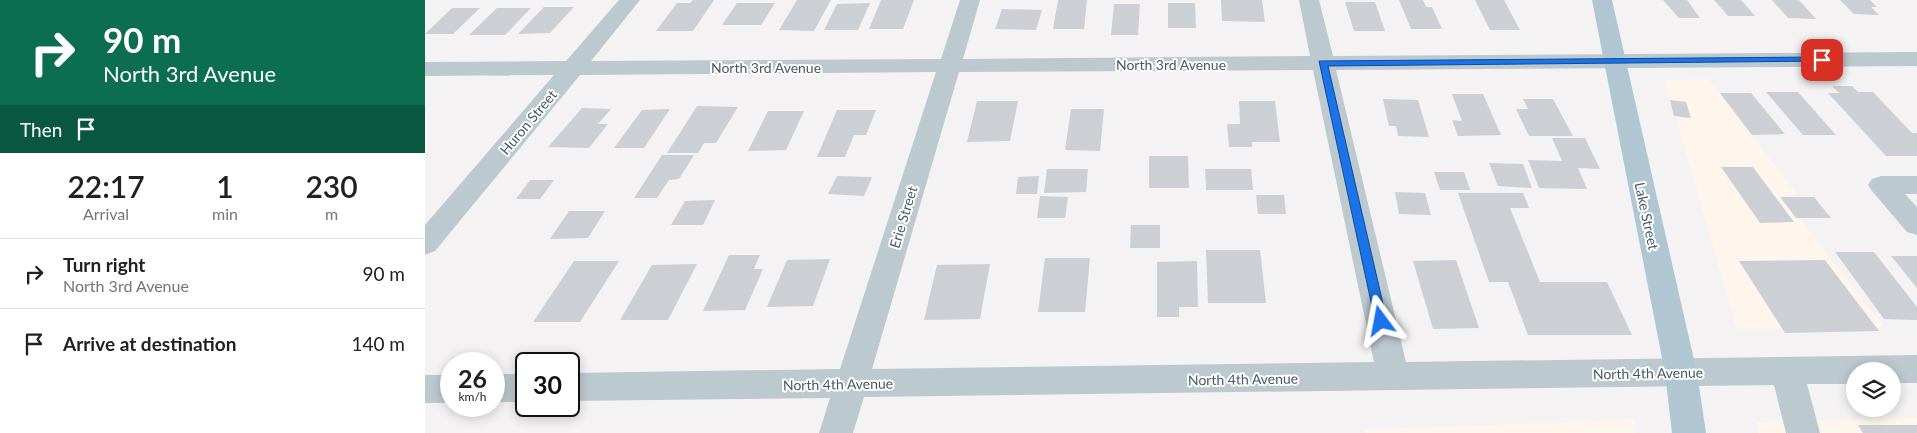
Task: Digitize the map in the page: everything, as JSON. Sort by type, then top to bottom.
[{"type":"main road","name":"Lake Street","points":[[1602,0],[1681,373],[1689,433]]},
{"type":"street","name":"Huron Street","points":[[425,244],[630,0]]},
{"type":"street","name":"Erie Street","points":[[836,433],[969,0]]},
{"type":"street","points":[[1309,0],[1393,377]]},
{"type":"street","name":"North 3rd Avenue","points":[[425,69],[1917,59]]},
{"type":"street","points":[[1917,184],[1881,185],[1917,225]]},
{"type":"street","name":"North 4th Avenue","points":[[580,387],[1917,369]]},
{"type":"street","points":[[1787,371],[1803,433]]},
{"type":"street","points":[[425,389],[440,388]]},
{"type":"shaded area","points":[[1708,79],[1797,194],[1782,196],[1884,327],[1737,329],[1665,80]]},
{"type":"shaded area","points":[[1917,418],[1917,433],[1759,433],[1756,422]]},
{"type":"shaded area","points":[[1635,419],[1636,433],[1365,433],[1365,430]]},
{"type":"building","points":[[693,0],[714,0],[693,31],[656,31],[677,3],[690,3]]},
{"type":"building","points":[[797,0],[831,0],[814,31],[779,30]]},
{"type":"building","points":[[881,0],[914,0],[903,29],[869,29]]},
{"type":"building","points":[[1058,0],[1087,0],[1084,29],[1053,29]]},
{"type":"building","points":[[1221,0],[1262,0],[1265,22],[1222,21]]},
{"type":"building","points":[[1399,0],[1423,0],[1426,7],[1432,7],[1442,29],[1411,29]]},
{"type":"building","points":[[1475,0],[1504,0],[1520,30],[1490,30]]},
{"type":"building","points":[[1663,0],[1687,0],[1700,18],[1679,18]]},
{"type":"building","points":[[1714,0],[1741,0],[1755,16],[1728,16]]},
{"type":"building","points":[[1772,0],[1799,0],[1816,19],[1788,18]]},
{"type":"building","points":[[1840,0],[1870,0],[1877,7],[1871,7],[1879,15],[1854,14]]},
{"type":"building","points":[[1345,2],[1375,2],[1385,31],[1354,31]]},
{"type":"building","points":[[737,3],[775,3],[761,25],[722,25]]},
{"type":"building","points":[[870,3],[858,30],[824,30],[837,4]]},
{"type":"building","points":[[1168,3],[1195,3],[1196,28],[1168,28]]},
{"type":"building","points":[[1114,4],[1140,4],[1138,35],[1111,35]]},
{"type":"building","points":[[544,7],[574,7],[550,33],[518,34]]},
{"type":"building","points":[[452,8],[480,8],[453,34],[425,34]]},
{"type":"building","points":[[497,8],[531,8],[505,35],[469,35]]},
{"type":"building","points":[[1002,9],[1042,10],[1036,30],[995,29]]},
{"type":"building","points":[[1832,86],[1852,86],[1858,92],[1873,92],[1912,133],[1917,133],[1917,156],[1886,156],[1828,93],[1839,93]]},
{"type":"building","points":[[1766,92],[1798,92],[1836,135],[1803,135]]},
{"type":"building","points":[[1720,93],[1751,93],[1785,134],[1752,135]]},
{"type":"building","points":[[1452,94],[1483,94],[1501,135],[1458,136],[1452,120],[1462,121]]},
{"type":"building","points":[[1383,99],[1418,100],[1429,137],[1398,136],[1396,126],[1389,126]]},
{"type":"building","points":[[1523,99],[1553,99],[1573,136],[1529,136],[1516,109],[1528,109]]},
{"type":"building","points":[[1670,100],[1686,102],[1691,118],[1674,116]]},
{"type":"building","points":[[977,101],[1018,101],[1010,141],[967,142]]},
{"type":"building","points":[[1239,101],[1275,101],[1280,142],[1252,142],[1252,147],[1229,147],[1227,124],[1240,124]]},
{"type":"building","points":[[697,106],[738,107],[716,143],[704,143],[698,153],[667,153]]},
{"type":"building","points":[[582,108],[611,109],[598,124],[608,124],[589,148],[548,147]]},
{"type":"building","points":[[670,109],[644,148],[614,148],[642,110]]},
{"type":"building","points":[[1071,109],[1104,109],[1100,151],[1065,150]]},
{"type":"building","points":[[837,110],[876,110],[866,135],[854,135],[845,157],[817,157]]},
{"type":"building","points":[[768,111],[804,111],[786,150],[748,151]]},
{"type":"building","points":[[1552,138],[1585,138],[1600,169],[1578,168],[1587,189],[1539,188],[1528,160],[1562,161]]},
{"type":"building","points":[[662,155],[694,155],[679,179],[669,180],[657,198],[634,198]]},
{"type":"building","points":[[1149,156],[1188,156],[1189,188],[1149,188]]},
{"type":"building","points":[[1489,163],[1523,164],[1532,188],[1498,186]]},
{"type":"building","points":[[1721,167],[1753,167],[1794,222],[1760,223]]},
{"type":"building","points":[[1047,169],[1088,169],[1086,192],[1044,193]]},
{"type":"building","points":[[1205,169],[1251,169],[1253,190],[1206,190]]},
{"type":"building","points":[[1434,172],[1464,172],[1470,190],[1440,190]]},
{"type":"building","points":[[837,176],[872,177],[864,196],[828,194]]},
{"type":"building","points":[[1039,176],[1037,194],[1016,194],[1018,177]]},
{"type":"building","points":[[530,180],[554,180],[540,199],[516,199]]},
{"type":"building","points":[[1395,192],[1425,193],[1431,215],[1399,214]]},
{"type":"building","points":[[1458,193],[1523,193],[1529,208],[1510,208],[1540,282],[1607,282],[1632,335],[1528,335],[1508,282],[1489,282]]},
{"type":"building","points":[[1256,195],[1284,195],[1286,214],[1258,214]]},
{"type":"building","points":[[1040,196],[1068,197],[1065,218],[1037,218]]},
{"type":"building","points":[[1780,197],[1814,197],[1831,218],[1796,218]]},
{"type":"building","points":[[715,200],[703,225],[671,225],[685,201]]},
{"type":"building","points":[[569,211],[605,211],[588,238],[550,239]]},
{"type":"building","points":[[1131,225],[1160,225],[1160,248],[1130,248]]},
{"type":"building","points":[[1206,250],[1260,250],[1266,303],[1208,303]]},
{"type":"building","points":[[1835,252],[1874,252],[1917,307],[1917,320],[1884,319]]},
{"type":"building","points":[[729,255],[760,255],[754,269],[763,269],[745,310],[703,311]]},
{"type":"building","points":[[1891,256],[1917,256],[1917,288]]},
{"type":"building","points":[[1045,258],[1090,258],[1085,312],[1038,312]]},
{"type":"building","points":[[830,259],[813,306],[767,307],[787,260]]},
{"type":"building","points":[[1456,260],[1479,328],[1433,329],[1413,261]]},
{"type":"building","points":[[1825,260],[1879,331],[1785,333],[1739,261]]},
{"type":"building","points":[[574,261],[619,261],[580,322],[533,322]]},
{"type":"building","points":[[1197,261],[1198,307],[1179,307],[1179,317],[1157,317],[1157,262]]},
{"type":"building","points":[[697,264],[668,320],[620,320],[652,265]]},
{"type":"building","points":[[990,264],[980,319],[924,320],[937,265]]},
{"type":"building","points":[[1858,425],[1917,425],[1917,433],[1863,433]]},
{"type":"route","points":[[1381,321],[1323,63],[1822,60]]}]
